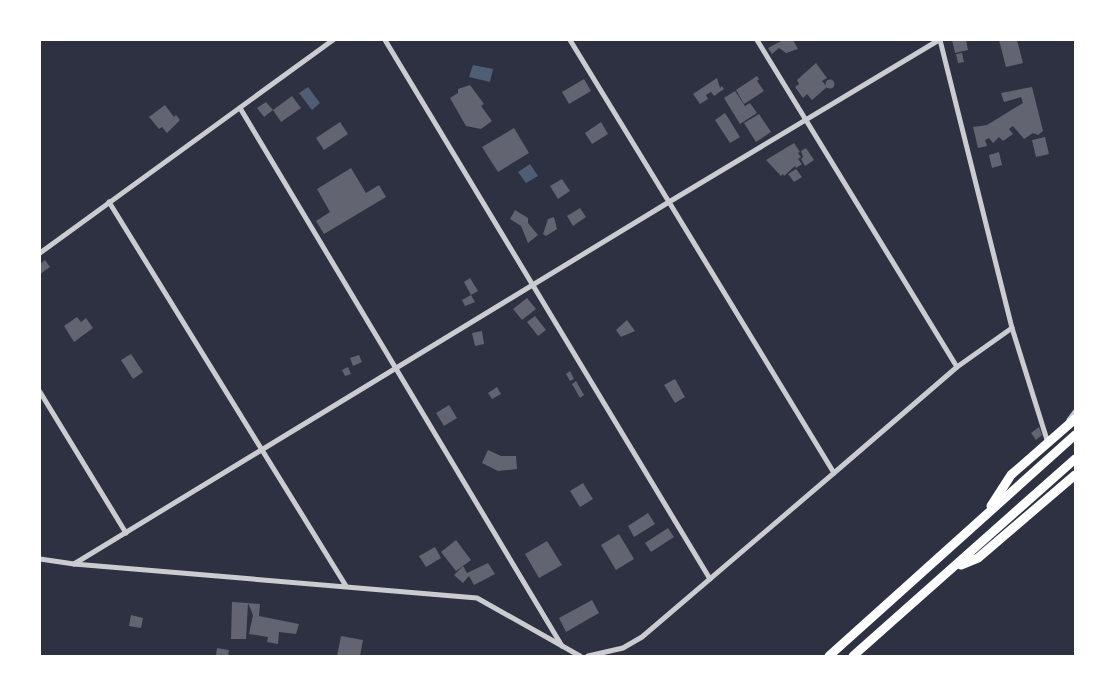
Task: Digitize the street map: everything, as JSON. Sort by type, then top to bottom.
[{"type":"highway","points":[[983,518],[1012,476],[1075,419]]},
{"type":"highway","points":[[828,656],[1075,435]]},
{"type":"highway","points":[[853,656],[1075,459]]},
{"type":"highway","points":[[952,570],[978,558],[1075,475]]},
{"type":"street","points":[[40,253],[333,40]]},
{"type":"street","points":[[385,40],[710,579]]},
{"type":"street","points":[[570,40],[834,473]]},
{"type":"street","points":[[757,40],[957,367]]},
{"type":"street","points":[[74,564],[939,40],[1012,328],[1048,443]]},
{"type":"street","points":[[240,108],[562,646]]},
{"type":"street","points":[[110,202],[346,586]]},
{"type":"street","points":[[588,656],[623,648],[642,636],[957,367],[1012,328]]},
{"type":"street","points":[[40,392],[126,533]]},
{"type":"street","points":[[1064,429],[1075,412]]},
{"type":"street","points":[[40,559],[74,564],[478,598],[580,656]]},
{"type":"water","points":[[473,65],[493,69],[490,82],[469,77]]},
{"type":"water","points":[[308,87],[320,103],[312,110],[299,93]]},
{"type":"water","points":[[530,164],[538,176],[526,183],[518,172]]},
{"type":"building","points":[[783,40],[793,40],[798,49],[786,53],[779,48],[772,54],[768,48]]},
{"type":"building","points":[[952,40],[966,40],[968,50],[955,53]]},
{"type":"building","points":[[999,40],[1017,40],[1023,63],[1006,67]]},
{"type":"building","points":[[962,53],[964,62],[958,63],[956,54]]},
{"type":"building","points":[[816,63],[827,78],[822,81],[827,87],[812,100],[807,94],[803,98],[795,87],[799,84],[797,80]]},
{"type":"building","points":[[757,76],[759,79],[757,81],[764,91],[744,104],[736,90]]},
{"type":"building","points":[[717,78],[720,88],[722,86],[724,89],[714,96],[711,92],[706,95],[708,99],[700,104],[693,94]]},
{"type":"building","points":[[584,79],[591,91],[569,104],[562,92]]},
{"type":"building","points":[[830,80],[834,84],[830,88],[826,84]]},
{"type":"building","points":[[470,85],[484,104],[481,106],[492,121],[481,129],[466,126],[450,98],[458,93],[458,89]]},
{"type":"building","points":[[1032,87],[1043,131],[1038,135],[1033,133],[1024,139],[1013,126],[1009,129],[1013,134],[1003,141],[999,137],[993,143],[989,138],[985,140],[987,146],[978,148],[973,127],[987,125],[1023,103],[1021,97],[1004,102],[1001,93]]},
{"type":"building","points":[[735,91],[745,106],[750,103],[757,113],[740,124],[724,98]]},
{"type":"building","points":[[292,96],[301,108],[281,122],[273,110]]},
{"type":"building","points":[[266,102],[273,110],[264,117],[257,108]]},
{"type":"building","points":[[165,105],[174,117],[176,115],[180,120],[167,133],[162,127],[159,129],[149,117]]},
{"type":"building","points":[[725,113],[740,137],[730,143],[715,120]]},
{"type":"building","points":[[759,114],[771,132],[756,142],[744,123]]},
{"type":"building","points":[[340,122],[348,134],[324,150],[316,138]]},
{"type":"building","points":[[601,122],[608,134],[592,144],[585,133]]},
{"type":"building","points":[[514,128],[529,153],[498,172],[482,147]]},
{"type":"building","points":[[1045,137],[1049,154],[1036,157],[1032,140]]},
{"type":"building","points":[[794,143],[800,152],[798,153],[801,157],[798,159],[802,164],[796,168],[795,166],[784,176],[783,174],[781,176],[766,160]]},
{"type":"building","points":[[806,148],[814,160],[805,166],[801,159],[803,157],[801,151]]},
{"type":"building","points":[[999,152],[1002,165],[992,168],[989,155]]},
{"type":"building","points":[[351,168],[366,193],[379,185],[386,197],[324,234],[316,221],[330,212],[317,189]]},
{"type":"building","points":[[796,169],[802,177],[794,182],[788,174]]},
{"type":"building","points":[[562,179],[570,191],[558,199],[550,186]]},
{"type":"building","points":[[580,208],[586,217],[573,226],[567,216]]},
{"type":"building","points":[[515,210],[528,218],[528,223],[538,235],[528,243],[521,226],[510,219]]},
{"type":"building","points":[[554,217],[557,229],[546,236],[543,234],[548,219]]},
{"type":"building","points":[[45,260],[50,267],[40,274],[40,264]]},
{"type":"building","points":[[470,278],[478,291],[471,295],[464,282]]},
{"type":"building","points":[[471,295],[475,302],[465,306],[462,300]]},
{"type":"building","points":[[527,298],[536,309],[522,320],[513,309]]},
{"type":"building","points":[[535,316],[546,330],[538,336],[527,322]]},
{"type":"building","points":[[77,317],[81,322],[86,318],[93,328],[74,342],[64,326]]},
{"type":"building","points":[[627,320],[635,331],[621,337],[616,330]]},
{"type":"building","points":[[482,331],[484,344],[475,346],[472,333]]},
{"type":"building","points":[[131,354],[143,372],[133,379],[121,360]]},
{"type":"building","points":[[359,355],[362,362],[353,366],[350,358]]},
{"type":"building","points":[[348,367],[351,374],[345,376],[342,370]]},
{"type":"building","points":[[570,371],[574,379],[570,381],[566,374]]},
{"type":"building","points":[[675,379],[685,397],[675,403],[664,385]]},
{"type":"building","points":[[576,381],[584,395],[580,398],[572,384]]},
{"type":"building","points":[[497,387],[501,394],[492,399],[488,393]]},
{"type":"building","points":[[449,405],[457,418],[444,426],[436,413]]},
{"type":"building","points":[[1039,427],[1042,435],[1036,440],[1031,433]]},
{"type":"building","points":[[488,450],[501,456],[516,456],[517,469],[498,471],[482,463]]},
{"type":"building","points":[[583,483],[593,499],[580,507],[570,491]]},
{"type":"building","points":[[648,513],[655,524],[634,537],[628,526]]},
{"type":"building","points":[[668,528],[674,537],[651,552],[645,543]]},
{"type":"building","points":[[619,534],[634,559],[616,570],[601,545]]},
{"type":"building","points":[[456,540],[471,560],[456,571],[441,552]]},
{"type":"building","points":[[547,541],[562,565],[539,578],[525,554]]},
{"type":"building","points":[[435,547],[441,558],[426,567],[419,556]]},
{"type":"building","points":[[488,563],[495,574],[474,585],[469,576],[463,583],[454,575],[463,566],[467,573]]},
{"type":"building","points":[[592,600],[599,613],[566,632],[559,618]]},
{"type":"building","points":[[232,602],[248,603],[246,639],[231,639]]},
{"type":"building","points":[[248,603],[260,604],[259,616],[299,624],[296,634],[279,632],[278,644],[267,642],[268,637],[249,634],[253,615]]},
{"type":"building","points":[[131,615],[143,618],[141,628],[129,626]]},
{"type":"building","points":[[341,636],[363,640],[360,656],[337,656]]},
{"type":"building","points":[[217,648],[229,650],[228,656],[216,656]]}]
